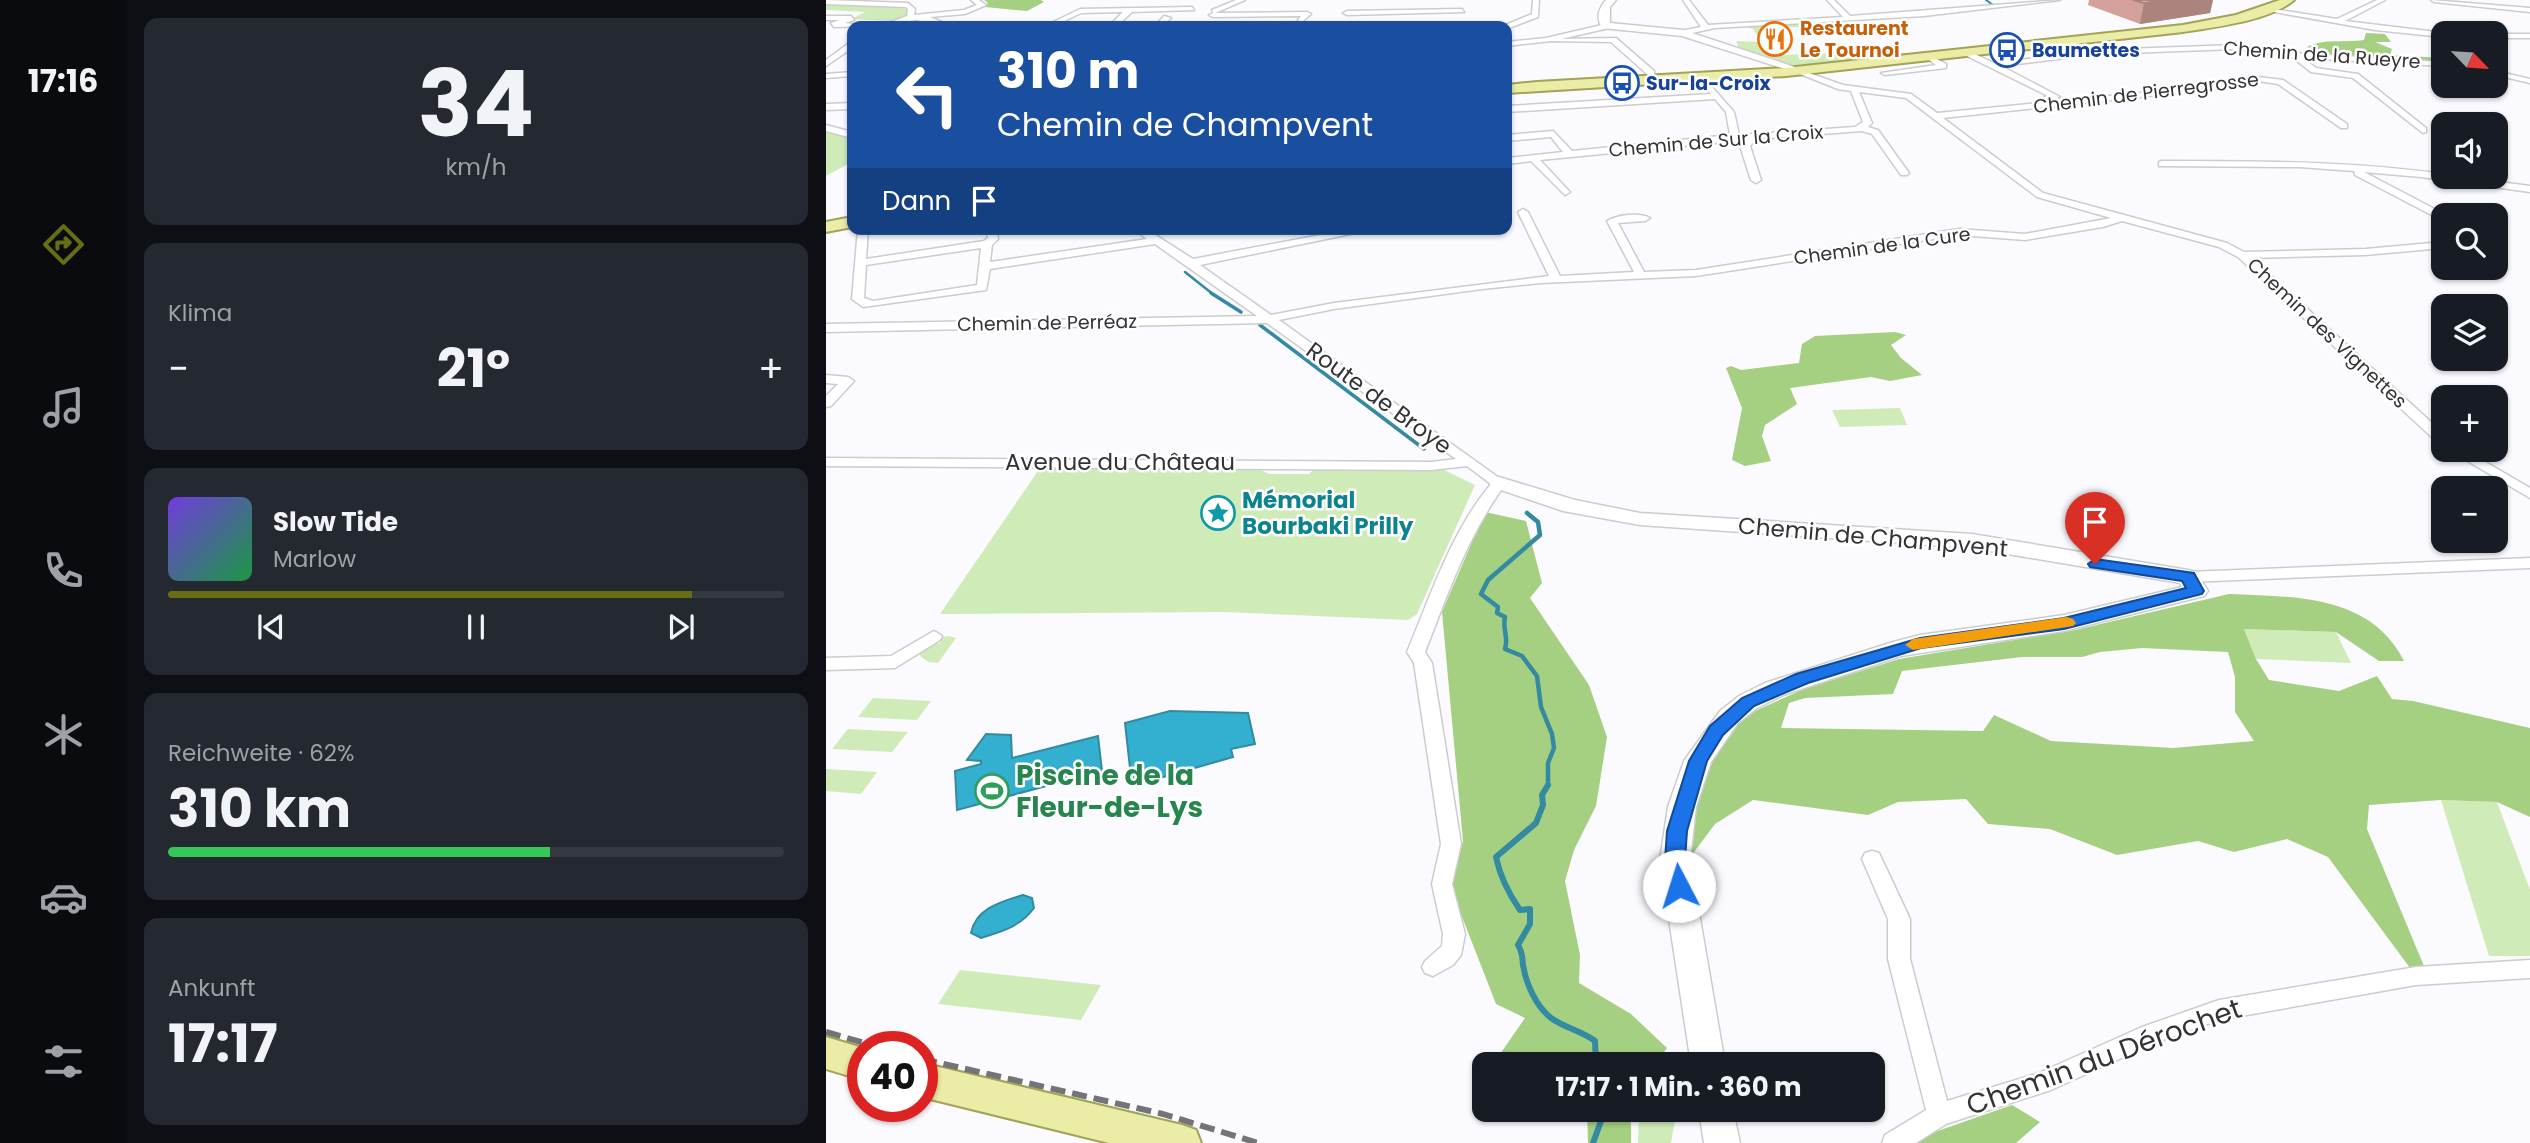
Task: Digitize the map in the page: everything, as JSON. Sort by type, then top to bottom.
[{"type":"main road","points":[[1512,89],[1591,81],[1798,71],[1966,52],[2226,20],[2267,10],[2289,0]]},
{"type":"main road","points":[[826,227],[847,223]]},
{"type":"main road","points":[[826,1053],[847,1059]]},
{"type":"main road","points":[[938,1084],[1182,1143]]},
{"type":"street","points":[[896,21],[910,16],[968,11],[984,5],[974,0]]},
{"type":"street","points":[[1212,13],[1242,0]]},
{"type":"street","points":[[1458,21],[1462,0]]},
{"type":"street","points":[[1512,24],[1535,15],[1536,0]]},
{"type":"street","points":[[1606,26],[1602,21],[1604,10],[1611,0]]},
{"type":"street","points":[[1686,0],[1705,27]]},
{"type":"street","points":[[1830,0],[1849,19]]},
{"type":"street","points":[[1683,33],[1705,27],[1849,19],[2057,0]]},
{"type":"street","points":[[2337,22],[2382,0]]},
{"type":"street","points":[[2434,0],[2530,10]]},
{"type":"street","points":[[826,2],[908,5],[912,9],[910,16]]},
{"type":"street","points":[[1082,2],[1189,4],[1212,13],[1307,14],[1302,20]]},
{"type":"street","points":[[1059,21],[1080,11],[1172,10],[1189,4]]},
{"type":"street","points":[[1118,21],[1130,10]]},
{"type":"street","points":[[2267,10],[2431,34]]},
{"type":"street","points":[[1347,13],[1462,11]]},
{"type":"street","points":[[1210,21],[1212,13]]},
{"type":"street","points":[[922,16],[935,21]]},
{"type":"street","points":[[826,18],[851,18],[830,25]]},
{"type":"street","points":[[1164,21],[1167,18]]},
{"type":"street","points":[[1512,43],[1552,39],[1606,26],[1683,33],[1798,71]]},
{"type":"street","points":[[2508,36],[2530,36]]},
{"type":"street","points":[[1552,39],[1613,40],[1651,73]]},
{"type":"street","name":"Chemin de la Rueyre","points":[[2033,44],[2070,50],[2124,51],[2235,47],[2294,55],[2431,63]]},
{"type":"street","points":[[826,64],[847,49]]},
{"type":"street","points":[[1993,65],[2070,56],[2074,54],[2070,50]]},
{"type":"street","points":[[1966,52],[2056,97],[2047,99]]},
{"type":"street","points":[[2294,55],[2314,70],[2355,76],[2423,130]]},
{"type":"street","points":[[1885,73],[1943,66],[1928,56]]},
{"type":"street","points":[[1759,74],[1773,68],[1769,61]]},
{"type":"street","name":"Chemin des Vignettes","points":[[1798,71],[1834,85],[1908,96],[2040,195],[2223,245],[2242,255],[2431,429]]},
{"type":"street","points":[[826,76],[847,74]]},
{"type":"street","points":[[2508,76],[2530,81]]},
{"type":"street","name":"Chemin de Pierregrosse","points":[[1935,116],[2140,95],[2258,79],[2280,82],[2344,126]]},
{"type":"street","points":[[1705,80],[1730,112],[1735,137]]},
{"type":"street","points":[[1854,89],[1868,123],[1863,128],[1875,132],[1904,173]]},
{"type":"street","points":[[1512,109],[1716,96]]},
{"type":"street","points":[[826,107],[847,106]]},
{"type":"street","points":[[826,128],[847,134]]},
{"type":"street","name":"Chemin de Sur la Croix","points":[[1512,160],[1735,137],[1863,128]]},
{"type":"street","points":[[1512,137],[1551,133],[1569,154]]},
{"type":"street","points":[[1754,136],[1745,146],[1756,180]]},
{"type":"street","points":[[1533,158],[1565,192]]},
{"type":"street","points":[[2162,164],[2299,164],[2421,174],[2530,189]]},
{"type":"street","points":[[2358,173],[2431,212]]},
{"type":"street","points":[[1523,212],[1556,279]]},
{"type":"street","name":"Chemin de la Cure","points":[[1268,319],[1412,294],[1556,279],[1720,270],[1959,232],[2032,236],[2102,224],[2122,217]]},
{"type":"street","points":[[1641,276],[1612,220],[1645,218]]},
{"type":"street","points":[[862,235],[858,299],[863,304],[982,288],[987,244]]},
{"type":"street","points":[[860,263],[987,244],[993,239],[992,235]]},
{"type":"street","name":"Route de Broye","points":[[1146,235],[1191,263],[1499,483],[1571,506],[1640,519]]},
{"type":"street","points":[[1191,263],[1338,235]]},
{"type":"street","points":[[986,266],[1154,241]]},
{"type":"street","points":[[2242,255],[2365,252],[2431,246]]},
{"type":"street","name":"Chemin de Perréaz","points":[[826,328],[1268,319]]},
{"type":"street","points":[[826,379],[848,381],[826,402]]},
{"type":"street","name":"Avenue du Château","points":[[1414,464],[1438,459],[1450,450]]},
{"type":"street","name":"Avenue du Château","points":[[826,462],[1431,466],[1468,462]]},
{"type":"street","points":[[2476,462],[2530,494]]},
{"type":"street","points":[[1433,967],[1453,949],[1454,934],[1442,884],[1451,844],[1423,663],[1416,652],[1473,519],[1485,497],[1499,483]]},
{"type":"street","name":"Chemin de Champvent","points":[[1640,519],[1972,541],[2129,569],[2192,584],[2257,576],[2530,563]]},
{"type":"street","points":[[1706,1052],[1675,860],[1682,807],[1698,761],[1729,716],[1748,702],[1774,689],[1893,650],[1920,643],[2064,623],[2192,584]]},
{"type":"street","points":[[826,664],[895,663],[933,636]]},
{"type":"street","points":[[1872,859],[1899,919],[1899,959],[1939,1115]]},
{"type":"street","name":"Chemin du Dérochet","points":[[1895,1143],[1939,1115],[2043,1082],[2150,1034],[2219,1010],[2416,976],[2530,969]]},
{"type":"street","points":[[1718,1122],[1722,1143]]},
{"type":"green space","points":[[984,0],[1044,2],[1027,11],[985,7],[988,3]]},
{"type":"green space","points":[[826,3],[889,5],[910,10],[908,15],[893,21],[851,19],[865,12],[826,10]]},
{"type":"green space","points":[[1838,22],[1844,28],[1778,27],[1778,32],[1767,32],[1767,41],[1777,42],[1778,55],[1874,52],[1882,58],[1797,66],[1739,48],[1736,41],[1761,42],[1753,29],[1744,26]]},
{"type":"green space","points":[[2366,33],[2385,34],[2391,42],[2375,42],[2392,49],[2390,55],[2431,57],[2431,63],[2317,55],[2307,47],[2328,42],[2364,40]]},
{"type":"green space","points":[[826,131],[847,137],[847,165],[826,176]]},
{"type":"green space","points":[[1895,332],[1906,335],[1891,345],[1901,358],[1922,375],[1890,381],[1871,377],[1790,388],[1797,404],[1765,425],[1762,436],[1771,461],[1745,466],[1732,460],[1742,408],[1726,368],[1731,366],[1741,370],[1799,363],[1802,344],[1815,336]]},
{"type":"green space","points":[[1900,408],[1907,425],[1840,427],[1832,410]]},
{"type":"green space","points":[[1040,468],[1256,468],[1269,474],[1309,474],[1315,468],[1440,468],[1475,485],[1417,614],[1408,620],[1223,612],[940,614]]},
{"type":"green space","points":[[1485,512],[1526,521],[1542,583],[1530,598],[1589,685],[1607,737],[1596,806],[1574,850],[1565,881],[1580,955],[1579,983],[1631,1014],[1667,1048],[1664,1052],[1501,1052],[1525,1018],[1496,1004],[1450,886],[1463,841],[1442,612]]},
{"type":"green space","points":[[2229,594],[2304,599],[2351,611],[2371,623],[2389,639],[2404,661],[2379,661],[2336,632],[2244,629],[2256,659],[2269,680],[2339,691],[2377,676],[2392,699],[2413,701],[2530,728],[2530,817],[2497,802],[2441,800],[2369,805],[2367,829],[2426,971],[2413,972],[2328,857],[2287,839],[2234,852],[2198,841],[2117,855],[2050,829],[1988,824],[1966,799],[1898,802],[1868,815],[1753,800],[1715,824],[1691,856],[1686,812],[1723,735],[1757,710],[1804,689],[1899,659],[2075,630]],"holes":[[[2142,648],[2228,652],[2235,677],[2235,712],[2254,741],[2173,748],[2051,741],[1994,715],[1983,731],[1781,728],[1789,703],[1805,698],[1893,694],[1902,671],[2022,657],[2082,657],[2100,652]]]},
{"type":"green space","points":[[2244,629],[2336,632],[2351,663],[2256,659]]},
{"type":"green space","points":[[948,636],[956,638],[938,663],[929,662],[920,656],[920,650],[933,639],[938,644],[941,642],[936,639]]},
{"type":"green space","points":[[873,698],[931,701],[917,720],[858,717]]},
{"type":"green space","points":[[848,729],[908,732],[892,752],[832,749]]},
{"type":"green space","points":[[826,769],[877,772],[861,794],[826,791]]},
{"type":"green space","points":[[2441,800],[2497,802],[2530,890],[2530,956],[2489,956]]},
{"type":"green space","points":[[960,970],[1101,985],[1081,1020],[938,1004]]},
{"type":"green space","points":[[2012,1105],[2040,1122],[2016,1143],[1917,1143],[1929,1134]]},
{"type":"green space","points":[[1587,1122],[1631,1122],[1631,1143],[1588,1143]]},
{"type":"green space","points":[[1639,1122],[1675,1122],[1671,1143],[1638,1143]]},
{"type":"water","points":[[1170,711],[1248,713],[1255,744],[1231,749],[1233,757],[1132,786],[1125,723]]},
{"type":"water","name":"Piscine de la Fleur-de-Lys","points":[[986,734],[1011,735],[1012,758],[1098,736],[1102,771],[957,810],[955,771],[981,764],[981,761],[967,760]]},
{"type":"water","points":[[1023,895],[1032,898],[1034,908],[1023,920],[1010,928],[981,938],[971,933],[974,924],[984,912]]},
{"type":"building","points":[[2133,0],[2166,0],[2144,3]]},
{"type":"waterway","points":[[1986,0],[1993,5]]},
{"type":"waterway","points":[[1185,272],[1213,295]]},
{"type":"waterway","points":[[1213,295],[1241,312]]},
{"type":"waterway","points":[[1260,325],[1424,449]]},
{"type":"waterway","points":[[1527,513],[1538,522],[1540,535],[1488,580],[1481,594],[1498,607],[1497,613],[1505,617],[1505,649],[1522,656],[1537,676],[1541,707],[1552,734],[1554,748],[1548,763],[1548,785]]},
{"type":"waterway","points":[[1548,785],[1542,795],[1543,805],[1536,823],[1496,857],[1502,878],[1516,904],[1520,910],[1530,909],[1530,924],[1518,945],[1532,994],[1551,1018],[1595,1041],[1595,1052]]},
{"type":"waterway","points":[[1593,1143],[1601,1122]]},
{"type":"railway","points":[[826,1032],[847,1038]]},
{"type":"railway","points":[[938,1063],[1163,1114],[1258,1143]]},
{"type":"slow traffic","points":[[1913,645],[2067,623]]},
{"type":"place","name":"Restaurent Le Tournoi","points":[[1775,39]]},
{"type":"place","name":"Baumettes","points":[[2007,50]]},
{"type":"place","name":"Sur-la-Croix","points":[[1622,83]]},
{"type":"place","name":"Mémorial Bourbaki Prilly","points":[[1218,513]]},
{"type":"place","name":"Piscine de la Fleur-de-Lys","points":[[992,791]]},
{"type":"route","points":[[1679,886],[1675,860],[1677,831],[1682,807],[1698,761],[1729,716],[1748,702],[1802,678],[1920,643],[2064,623],[2196,591],[2188,577],[2095,564]]}]
